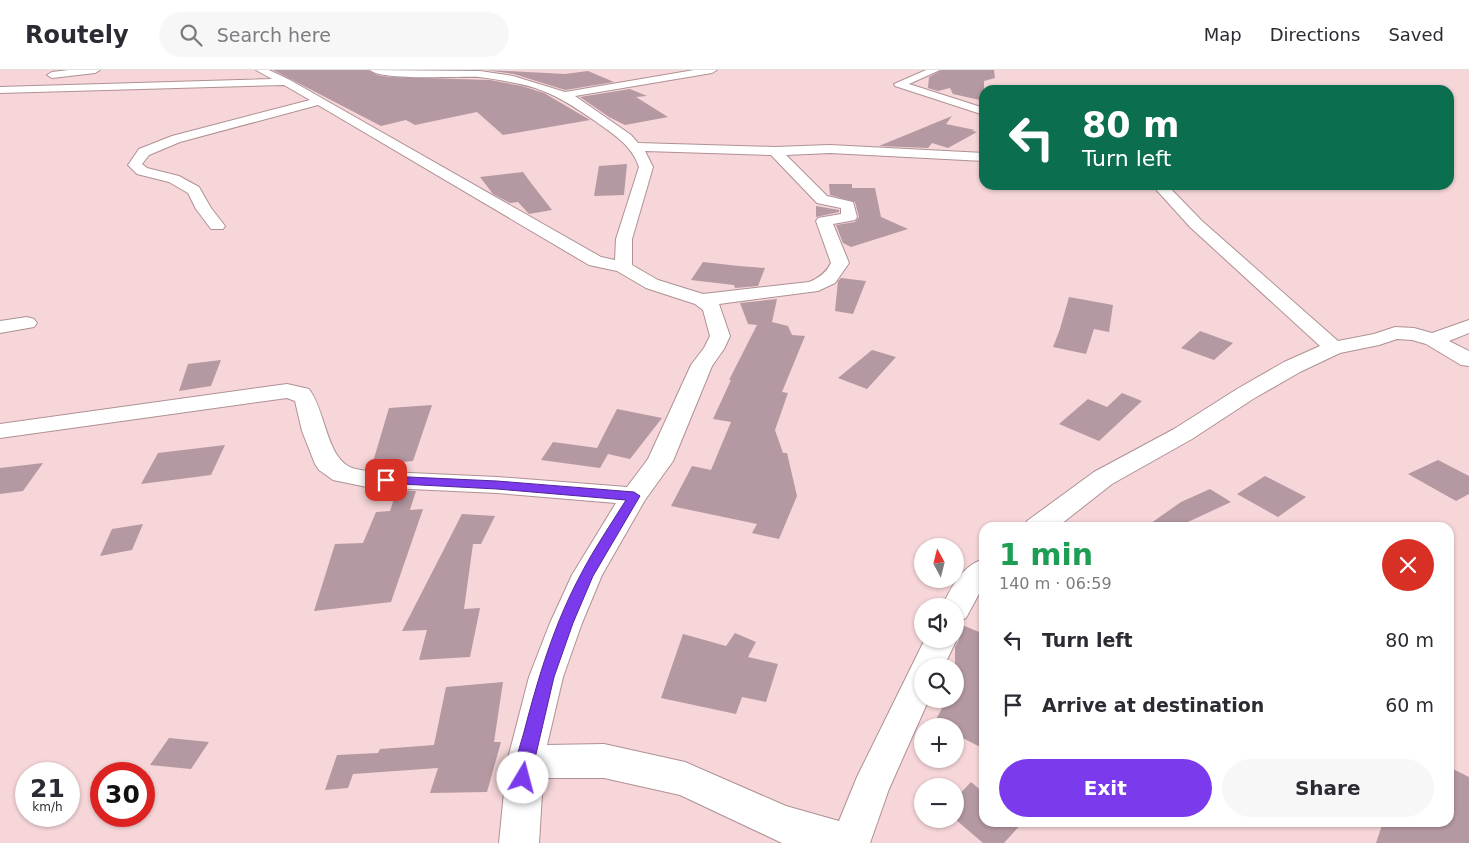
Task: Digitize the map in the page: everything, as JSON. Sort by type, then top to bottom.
[{"type":"street","points":[[44,75],[69,71],[95,70]]},
{"type":"street","points":[[261,70],[286,82],[595,261],[623,267],[652,284],[702,300],[712,307],[720,336],[714,349],[702,365],[660,461],[634,496],[587,575],[566,623],[546,677],[525,762],[519,843]]},
{"type":"street","points":[[376,70],[396,73],[483,72],[513,79],[564,95],[616,130],[635,147],[642,156],[646,167],[626,232],[622,258],[623,267]]},
{"type":"street","points":[[564,95],[712,70]]},
{"type":"street","points":[[935,70],[898,84],[979,110]]},
{"type":"street","points":[[0,90],[286,82]]},
{"type":"street","points":[[217,226],[204,209],[194,190],[174,179],[142,171],[135,165],[144,152],[176,139],[320,102]]},
{"type":"street","points":[[635,147],[776,151],[830,149],[979,157]]},
{"type":"street","points":[[702,300],[811,287],[828,282],[835,274],[840,263],[824,221],[849,217],[848,205],[822,200],[776,151]]},
{"type":"street","points":[[1164,190],[1196,224],[1334,348]]},
{"type":"street","points":[[0,327],[27,323]]},
{"type":"street","points":[[1433,340],[1469,326]]},
{"type":"street","points":[[1045,522],[1103,478],[1183,434],[1245,394],[1292,367],[1334,348],[1379,339],[1395,333],[1414,334],[1433,340],[1469,360]]},
{"type":"street","points":[[0,431],[287,391],[301,394],[306,401],[314,431],[328,464],[342,474],[367,479],[497,485],[634,496]]},
{"type":"street","points":[[961,598],[968,584],[979,574]]},
{"type":"street","points":[[525,762],[604,761],[685,779],[782,824],[849,843],[870,789],[914,694]]},
{"type":"building","points":[[273,70],[368,70],[377,75],[389,77],[490,80],[522,86],[544,93],[590,120],[503,135],[477,112],[415,125],[406,120],[381,126]]},
{"type":"building","points":[[486,70],[565,74],[588,71],[614,82],[565,90],[514,74]]},
{"type":"building","points":[[942,70],[994,70],[995,78],[984,81],[984,85],[979,85],[979,100],[953,94],[950,88],[938,91],[928,88],[929,77]]},
{"type":"building","points":[[630,89],[647,96],[636,97],[668,117],[625,125],[609,117],[580,97]]},
{"type":"building","points":[[952,116],[946,124],[977,132],[948,148],[932,143],[928,148],[879,146]]},
{"type":"building","points":[[627,164],[624,195],[594,196],[599,166]]},
{"type":"building","points":[[523,172],[552,210],[529,214],[518,202],[510,203],[493,194],[480,177]]},
{"type":"building","points":[[829,184],[852,184],[852,188],[875,188],[881,217],[908,229],[851,247],[843,243],[836,225],[855,222],[859,217],[855,202],[830,195]]},
{"type":"building","points":[[816,206],[839,210],[839,212],[816,217]]},
{"type":"building","points":[[703,262],[765,268],[758,286],[735,288],[734,285],[691,280]]},
{"type":"building","points":[[841,278],[866,281],[853,314],[835,311],[838,281]]},
{"type":"building","points":[[1069,297],[1113,305],[1109,332],[1094,329],[1086,354],[1053,347]]},
{"type":"building","points":[[777,299],[772,322],[788,326],[792,335],[805,336],[782,392],[788,393],[775,430],[783,453],[787,453],[797,496],[779,539],[752,533],[757,524],[671,506],[692,466],[711,470],[731,422],[713,419],[731,380],[729,380],[757,325],[748,324],[740,303]]},
{"type":"building","points":[[1200,331],[1233,343],[1214,360],[1181,348]]},
{"type":"building","points":[[872,350],[896,357],[867,389],[838,378]]},
{"type":"building","points":[[221,360],[211,386],[179,391],[188,364]]},
{"type":"building","points":[[1122,393],[1142,401],[1099,441],[1059,424],[1088,399],[1107,407]]},
{"type":"building","points":[[432,405],[413,461],[372,465],[389,408]]},
{"type":"building","points":[[617,409],[662,418],[630,459],[608,454],[600,468],[541,460],[553,442],[597,448]]},
{"type":"building","points":[[225,445],[211,475],[141,484],[158,453]]},
{"type":"building","points":[[1438,460],[1469,476],[1469,494],[1456,501],[1408,474]]},
{"type":"building","points":[[43,463],[23,491],[0,494],[0,468]]},
{"type":"building","points":[[1265,476],[1306,497],[1278,517],[1237,494]]},
{"type":"building","points":[[1210,489],[1231,502],[1188,522],[1153,522],[1181,502]]},
{"type":"building","points":[[397,490],[416,491],[410,510],[423,509],[391,602],[314,611],[335,544],[363,543],[376,512],[390,511]]},
{"type":"building","points":[[462,514],[495,516],[481,544],[473,544],[464,609],[480,608],[470,657],[419,660],[427,630],[402,631]]},
{"type":"building","points":[[143,524],[132,550],[100,556],[112,529]]},
{"type":"building","points":[[964,626],[979,632],[979,746],[964,739],[964,718],[937,718],[942,708],[964,708],[964,658],[955,658],[955,648],[964,648]]},
{"type":"building","points":[[735,633],[756,642],[748,657],[778,664],[766,702],[742,697],[736,714],[661,698],[683,634],[726,646]]},
{"type":"building","points":[[503,682],[494,742],[501,742],[487,792],[430,793],[438,768],[353,774],[348,788],[325,790],[337,755],[378,753],[380,749],[434,745],[446,687]]},
{"type":"building","points":[[169,738],[209,742],[191,769],[155,765],[155,762],[152,762]]},
{"type":"building","points":[[1454,770],[1469,777],[1469,843],[1376,843],[1381,827],[1454,827]]},
{"type":"building","points":[[971,782],[979,789],[979,827],[1018,827],[1004,843],[983,843],[964,827],[964,789]]},
{"type":"route","points":[[386,480],[497,485],[634,496],[587,575],[566,623],[546,677],[525,762],[523,778]]}]
